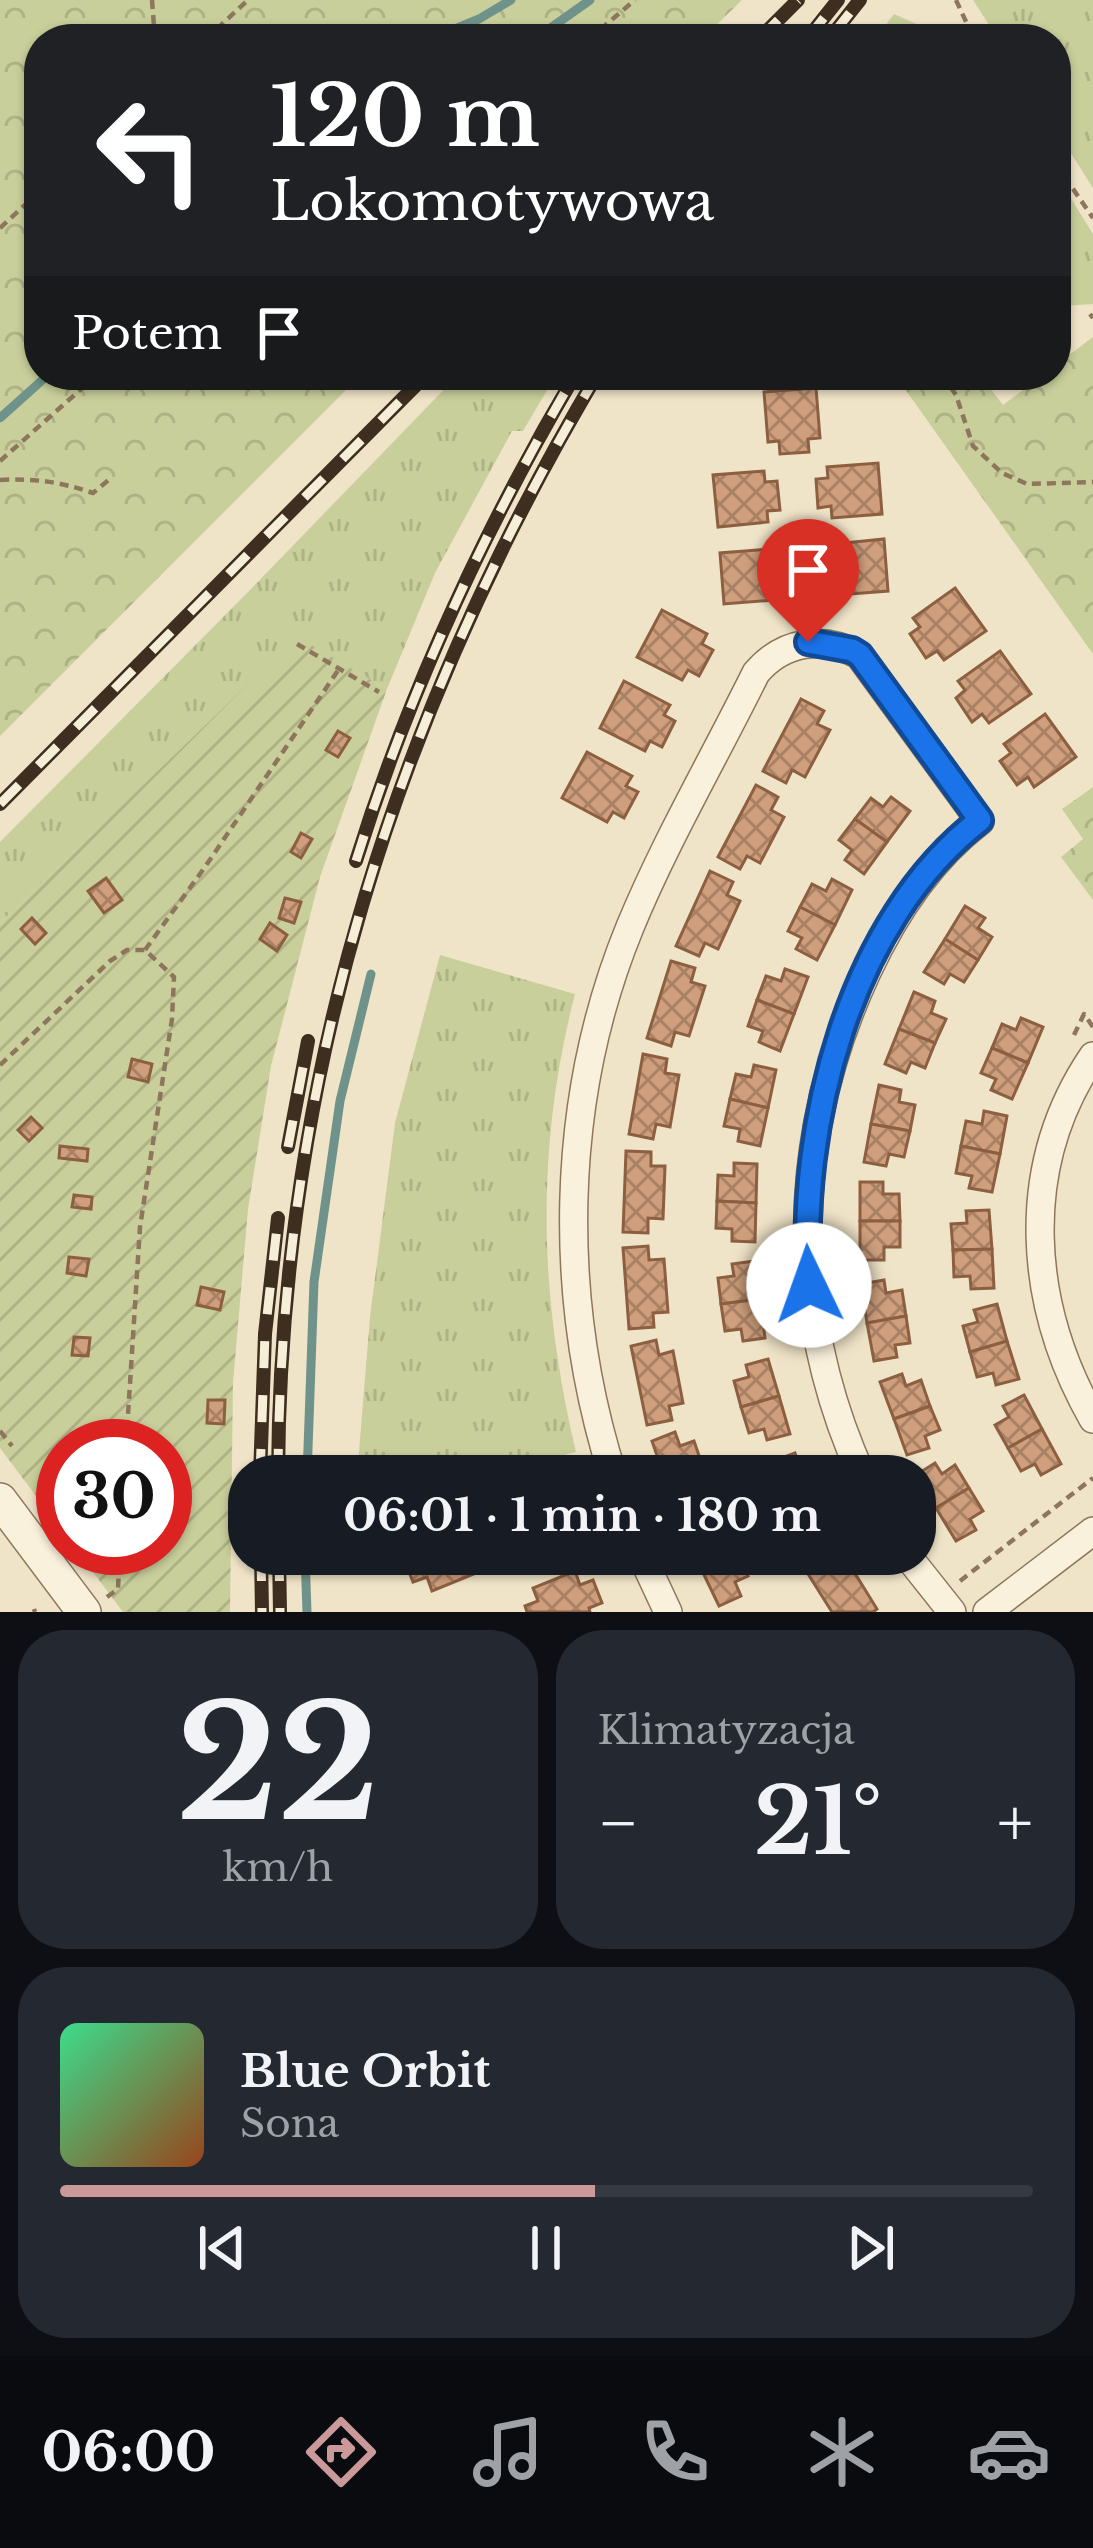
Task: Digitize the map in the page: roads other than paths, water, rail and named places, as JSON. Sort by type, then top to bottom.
[{"type":"street","points":[[608,1455],[577,1292],[574,1176],[586,1076],[628,932],[658,862],[756,673],[768,659],[808,642],[860,655],[980,820],[942,853],[886,932],[848,1014],[822,1098],[813,1144],[806,1237],[809,1285],[828,1380],[855,1455]]},
{"type":"street","points":[[1093,1056],[1058,1126],[1039,1222],[1052,1326],[1093,1419]]},
{"type":"street","points":[[0,1500],[97,1603]]},
{"type":"street","points":[[987,1612],[1093,1531]]},
{"type":"street","points":[[651,1575],[668,1612]]},
{"type":"street","points":[[923,1575],[946,1604]]},
{"type":"waterway","points":[[467,24],[511,0]]},
{"type":"waterway","points":[[556,24],[590,0]]},
{"type":"waterway","points":[[0,418],[31,390]]},
{"type":"waterway","points":[[308,1455],[314,1282],[340,1101],[371,974]]},
{"type":"waterway","points":[[306,1575],[307,1612]]},
{"type":"railway","points":[[774,24],[798,0]]},
{"type":"railway","points":[[819,24],[838,0]]},
{"type":"railway","points":[[841,24],[860,0]]},
{"type":"railway","points":[[0,804],[411,390]]},
{"type":"railway","points":[[356,861],[400,735],[452,612],[567,390]]},
{"type":"railway","points":[[279,1455],[284,1329],[300,1184],[327,1043],[362,904],[408,768],[462,635],[525,504],[589,390]]},
{"type":"railway","points":[[288,1147],[308,1041]]},
{"type":"railway","points":[[261,1455],[265,1334],[278,1218]]},
{"type":"railway","points":[[261,1575],[262,1612]]},
{"type":"railway","points":[[279,1575],[280,1612]]}]
